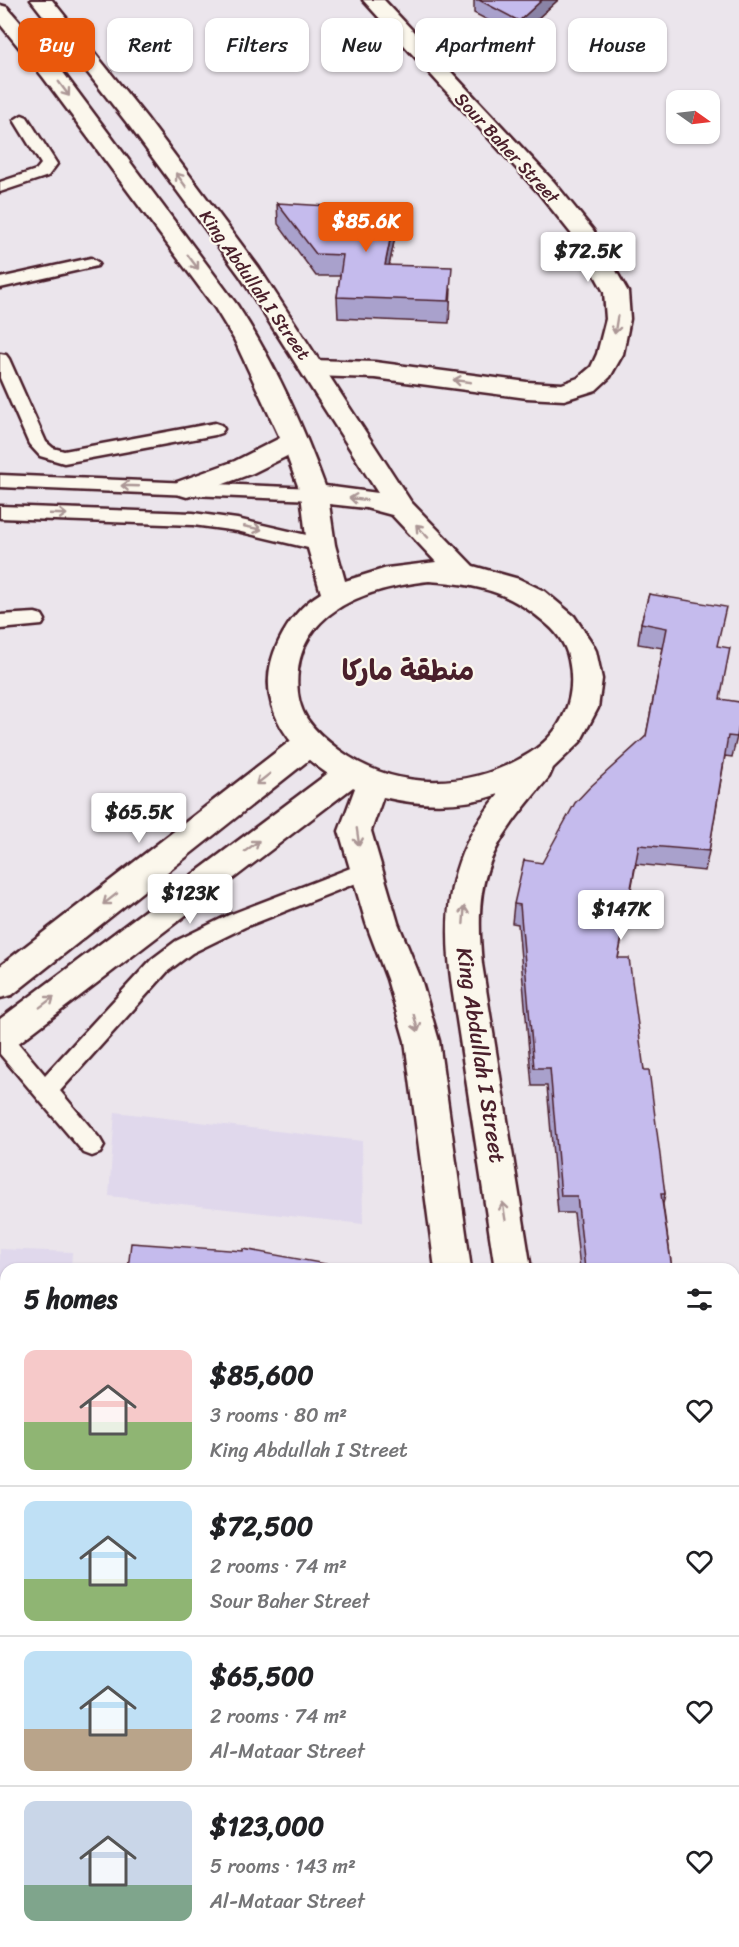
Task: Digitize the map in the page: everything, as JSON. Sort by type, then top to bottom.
[{"type":"main road","name":"King Abdullah I Street","points":[[41,0],[145,131],[250,273],[401,508],[463,573]]},
{"type":"main road","name":"Sour Baher Street","points":[[313,368],[375,370],[527,390],[564,392],[587,384],[601,371],[610,354],[618,319],[616,292],[585,235],[546,187],[373,0]]},
{"type":"main road","name":"King Abdullah I Street","points":[[0,11],[51,72],[225,305],[247,339],[295,441],[314,494],[321,544],[336,596]]},
{"type":"main road","points":[[187,488],[244,467],[295,441]]},
{"type":"main road","points":[[314,494],[366,500],[401,508]]},
{"type":"main road","points":[[429,571],[463,573],[500,582],[534,598],[561,620],[579,646],[588,675],[586,705],[572,734],[548,758],[519,775],[485,787],[448,792],[409,790],[362,778],[309,743],[291,718],[282,691],[284,664],[293,638],[311,615],[336,596],[364,583],[396,574],[429,571]]},
{"type":"main road","points":[[0,986],[309,743]]},
{"type":"main road","name":"King Abdullah I Street","points":[[512,1263],[463,956],[463,912],[470,870],[489,826],[548,758]]},
{"type":"main road","points":[[362,778],[355,831],[382,923],[404,979],[422,1041],[452,1263]]},
{"type":"main road","points":[[0,1038],[362,778]]},
{"type":"lane","points":[[0,187],[34,177],[47,169],[49,164],[22,120]]},
{"type":"lane","points":[[0,283],[91,263]]},
{"type":"lane","points":[[0,359],[38,444],[43,451],[52,455],[64,457],[215,429]]},
{"type":"lane","points":[[0,481],[314,494]]},
{"type":"lane","points":[[149,517],[154,487]]},
{"type":"lane","points":[[0,512],[149,517],[237,525],[321,544]]},
{"type":"lane","points":[[0,622],[35,620]]},
{"type":"lane","points":[[45,1091],[160,965],[184,947],[237,921],[366,870]]},
{"type":"lane","points":[[0,1038],[92,1146]]},
{"type":"shaded area","points":[[115,1112],[362,1141],[363,1224],[109,1196]]},
{"type":"shaded area","points":[[0,1249],[72,1252],[71,1263],[0,1263]]},
{"type":"building","points":[[479,0],[542,0],[522,18],[513,18]]},
{"type":"building","points":[[277,203],[396,210],[385,265],[452,267],[449,301],[337,297],[343,255],[316,254]]},
{"type":"building","points":[[649,594],[726,607],[717,646],[730,648],[720,699],[739,702],[739,725],[737,737],[728,736],[709,851],[639,845],[618,958],[629,958],[644,1070],[649,1070],[665,1194],[661,1194],[671,1263],[584,1263],[577,1196],[561,1196],[550,1068],[534,1068],[520,905],[514,904],[524,860],[542,863],[575,803],[646,736],[667,628],[641,623]]},
{"type":"building","points":[[131,1243],[243,1251],[243,1249],[320,1263],[129,1263]]},
{"type":"district","name":"منطقة ماركا","points":[[408,670]]}]
